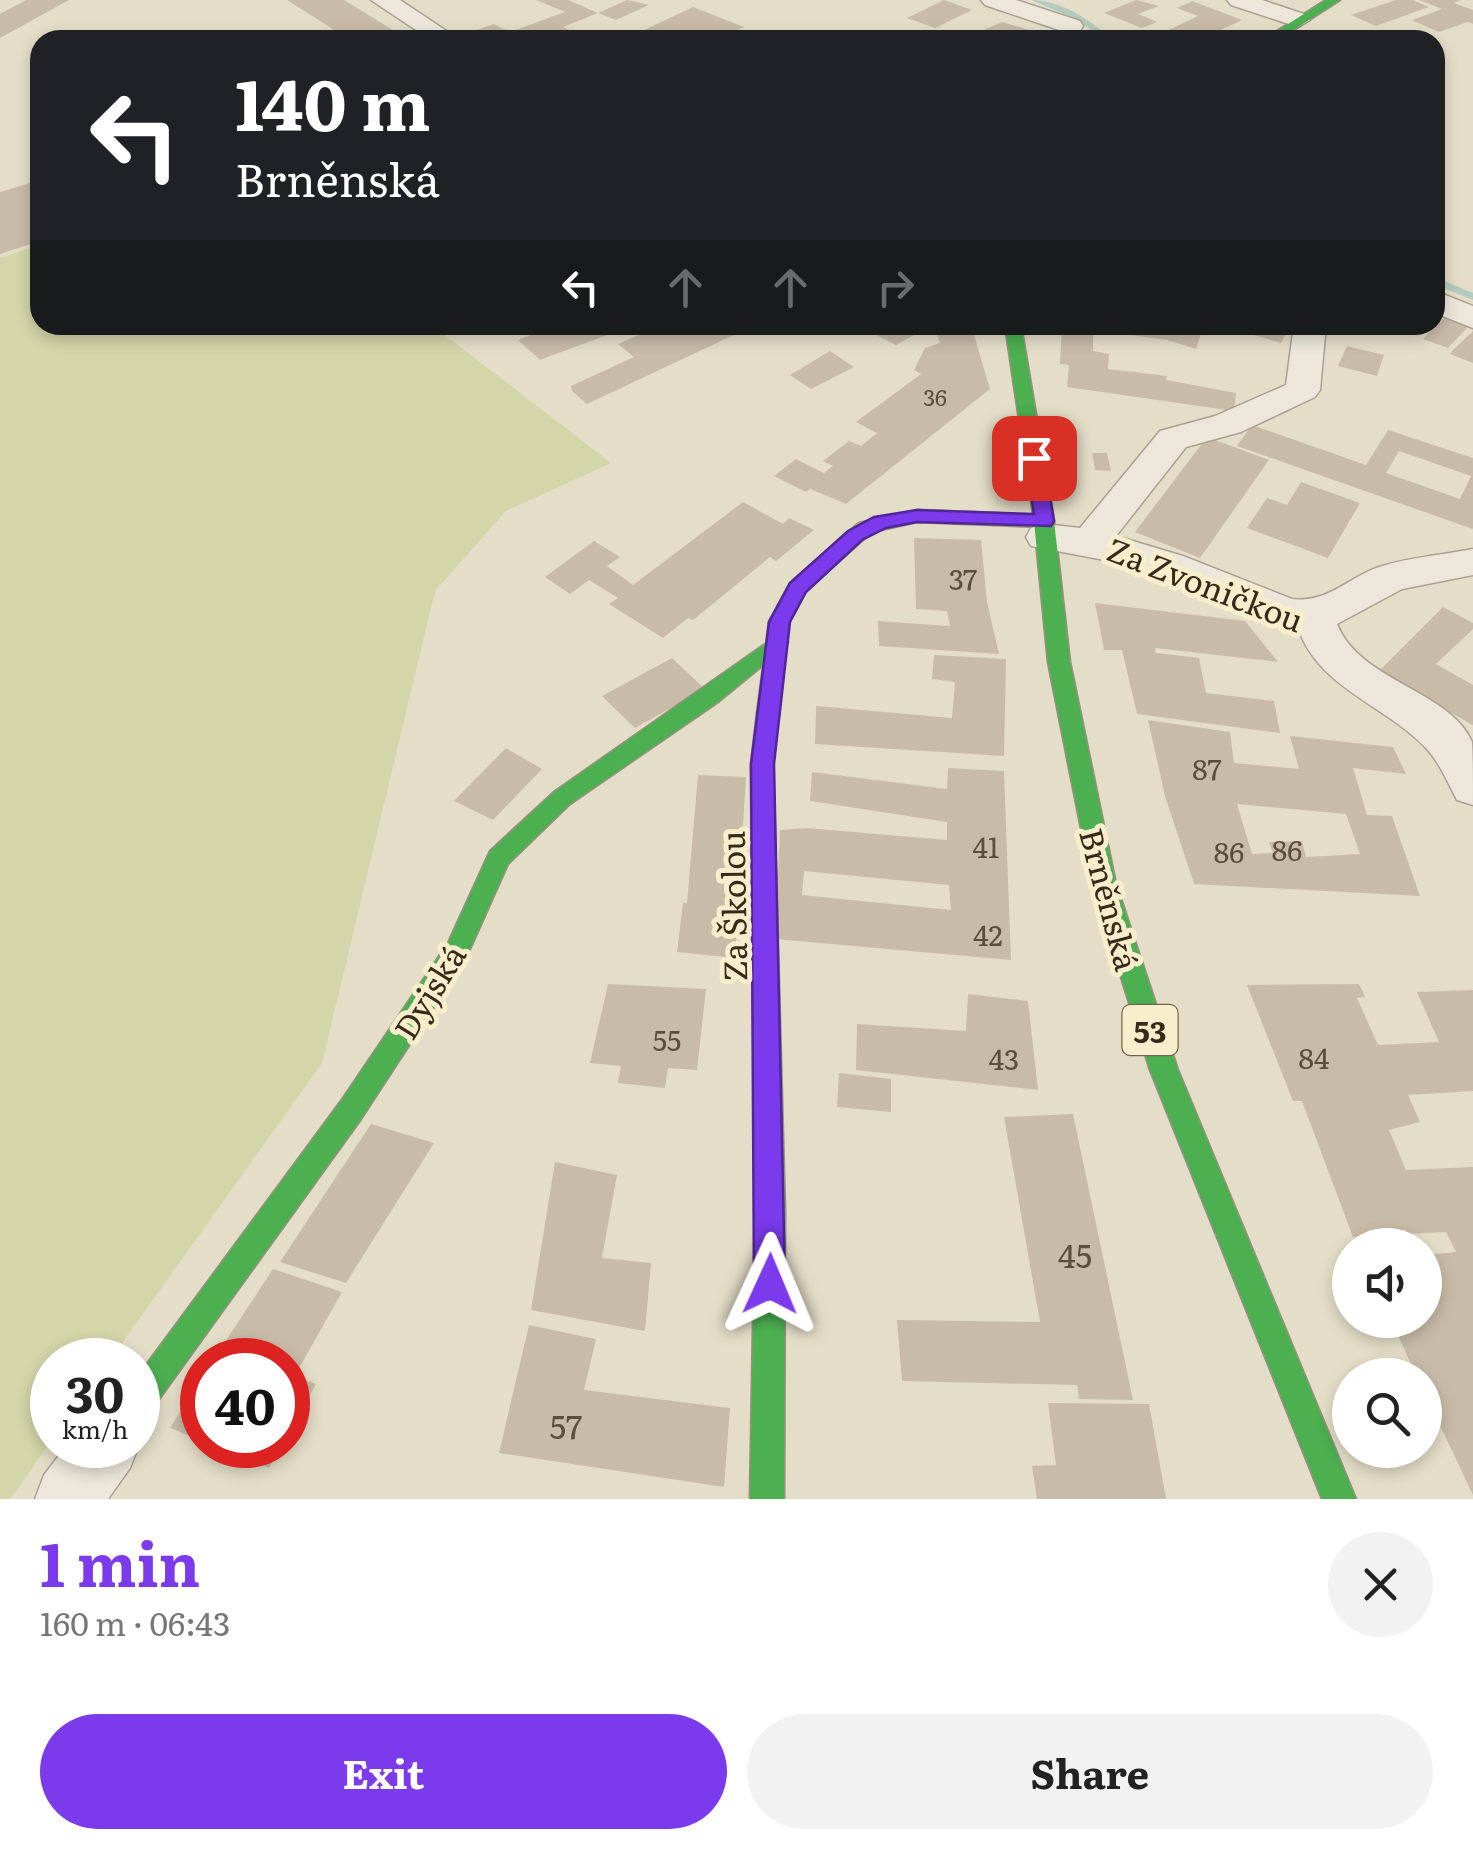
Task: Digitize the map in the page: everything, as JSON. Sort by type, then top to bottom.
[{"type":"street","points":[[384,0],[432,30]]},
{"type":"street","points":[[993,0],[1071,26]]},
{"type":"street","points":[[1239,0],[1298,20]]},
{"type":"street","points":[[1284,30],[1334,0]]},
{"type":"street","points":[[1445,305],[1473,318]]},
{"type":"street","name":"Brněnská","points":[[1016,335],[1045,529],[1059,662],[1083,797],[1132,980],[1164,1070],[1339,1499]]},
{"type":"street","points":[[1091,540],[1173,439],[1228,424],[1303,390],[1309,335]]},
{"type":"street","name":"Za Školou","points":[[767,1499],[770,1212],[762,764],[780,622],[790,598],[866,528],[917,516],[1045,529]]},
{"type":"street","name":"Za Zvoničkou","points":[[1045,529],[1130,550],[1288,614],[1314,616],[1318,633],[1334,657],[1440,733],[1473,787]]},
{"type":"street","points":[[1314,616],[1340,609],[1371,588],[1406,574],[1473,562]]},
{"type":"street","points":[[1371,588],[1425,596],[1473,588]]},
{"type":"street","name":"Dyjská","points":[[160,1372],[350,1110],[436,982],[457,950],[500,858],[562,798],[710,696],[778,642]]},
{"type":"street","points":[[68,1499],[90,1468]]},
{"type":"green space","points":[[30,248],[30,335],[445,335],[611,463],[506,511],[435,591],[322,1063],[126,1338],[30,1338],[32,1468],[10,1499],[0,1499],[0,258]]},
{"type":"building","points":[[26,0],[69,0],[0,38],[0,14]]},
{"type":"building","points":[[287,0],[344,0],[393,30],[334,30]]},
{"type":"building","points":[[536,0],[568,0],[598,13],[563,27],[569,30],[516,30],[565,12]]},
{"type":"building","points":[[627,0],[649,5],[616,20],[598,13]]},
{"type":"building","points":[[944,0],[972,10],[935,28],[907,18]]},
{"type":"building","points":[[1136,0],[1159,6],[1138,14],[1157,22],[1142,28],[1104,13]]},
{"type":"building","points":[[1396,0],[1413,0],[1429,7],[1376,26],[1351,15]]},
{"type":"building","points":[[1419,0],[1461,0],[1454,3],[1473,10],[1473,24],[1434,30],[1412,20],[1442,9]]},
{"type":"building","points":[[1192,1],[1242,20],[1220,30],[1169,30],[1198,16],[1177,8]]},
{"type":"building","points":[[693,7],[744,27],[737,30],[644,30]]},
{"type":"building","points":[[1002,22],[1030,30],[984,30]]},
{"type":"building","points":[[494,24],[506,30],[477,30]]},
{"type":"building","points":[[30,183],[30,244],[0,254],[0,192]]},
{"type":"building","points":[[1445,318],[1469,326],[1448,348],[1423,339],[1427,335],[1445,335]]},
{"type":"building","points":[[1473,331],[1473,363],[1450,354],[1453,350]]},
{"type":"building","points":[[531,335],[607,335],[540,360],[518,340]]},
{"type":"building","points":[[639,335],[734,335],[587,404],[571,386],[634,357],[618,344]]},
{"type":"building","points":[[876,335],[914,335],[896,345]]},
{"type":"building","points":[[937,335],[974,335],[990,389],[846,504],[810,489],[806,492],[774,476],[796,459],[824,473],[833,466],[823,461],[849,441],[861,446],[877,433],[856,422],[921,374],[914,370],[925,348],[940,343]]},
{"type":"building","points":[[1061,335],[1093,335],[1093,351],[1109,354],[1108,369],[1167,376],[1166,380],[1236,393],[1234,411],[1067,387],[1069,365],[1060,364]]},
{"type":"building","points":[[1130,335],[1200,335],[1196,349]]},
{"type":"building","points":[[1254,335],[1285,335],[1281,343]]},
{"type":"building","points":[[1347,346],[1384,355],[1377,376],[1338,366]]},
{"type":"building","points":[[830,351],[854,367],[811,389],[790,375]]},
{"type":"building","points":[[1252,425],[1366,465],[1388,430],[1473,458],[1473,529],[1237,446]],"holes":[[[1399,451],[1471,476],[1460,499],[1386,473]]]},
{"type":"building","points":[[1207,437],[1269,460],[1200,558],[1135,532]]},
{"type":"building","points":[[1092,453],[1107,453],[1111,471],[1095,470]]},
{"type":"building","points":[[1301,482],[1360,503],[1328,558],[1247,528],[1267,498],[1287,505]]},
{"type":"building","points":[[743,502],[783,524],[789,518],[814,530],[776,561],[770,557],[693,620],[688,618],[663,638],[609,604],[618,598],[589,580],[570,594],[545,577],[594,541],[620,557],[607,566],[633,585]]},
{"type":"building","points":[[914,538],[981,540],[987,602],[999,654],[879,646],[878,621],[950,626],[947,611],[916,609]]},
{"type":"building","points":[[1095,603],[1245,621],[1278,662],[1155,650],[1199,658],[1206,693],[1274,701],[1280,733],[1137,714],[1122,650],[1104,650]]},
{"type":"building","points":[[1443,607],[1473,623],[1473,629],[1436,664],[1473,685],[1473,725],[1378,672]]},
{"type":"building","points":[[934,655],[1006,659],[1004,756],[815,744],[816,706],[952,718],[955,682],[932,679]]},
{"type":"building","points":[[672,658],[705,689],[635,728],[602,696]]},
{"type":"building","points":[[1148,720],[1230,732],[1234,763],[1299,769],[1290,736],[1393,747],[1406,774],[1353,768],[1367,815],[1392,816],[1420,896],[1194,884],[1165,796]],"holes":[[[1237,804],[1346,814],[1360,854],[1306,857],[1302,841],[1269,842],[1273,853],[1252,854]]]},
{"type":"building","points":[[506,748],[542,769],[493,820],[454,801]]},
{"type":"building","points":[[948,768],[1004,771],[1011,960],[775,939],[780,830],[807,828],[947,840],[947,822],[810,801],[812,772],[947,789]],"holes":[[[804,871],[949,885],[951,910],[802,895]]]},
{"type":"building","points":[[698,775],[746,777],[735,958],[677,952],[683,903],[687,903]]},
{"type":"building","points":[[608,984],[706,989],[697,1070],[668,1068],[665,1088],[618,1083],[621,1066],[590,1063]]},
{"type":"building","points":[[1359,984],[1365,997],[1357,998],[1378,1045],[1439,1042],[1417,992],[1473,990],[1473,1091],[1408,1095],[1420,1122],[1389,1130],[1406,1170],[1473,1167],[1473,1495],[1442,1430],[1442,1358],[1408,1358],[1399,1338],[1442,1338],[1442,1253],[1456,1252],[1442,1228],[1350,1228],[1302,1101],[1293,1101],[1247,985]]},
{"type":"building","points":[[968,994],[1028,1001],[1038,1090],[856,1070],[857,1024],[966,1031]]},
{"type":"building","points":[[839,1073],[891,1079],[891,1112],[837,1107]]},
{"type":"building","points":[[1073,1114],[1133,1400],[1079,1399],[1077,1385],[902,1381],[897,1320],[1040,1322],[1004,1117]]},
{"type":"building","points":[[371,1124],[434,1143],[346,1283],[280,1262]]},
{"type":"building","points":[[555,1162],[617,1175],[602,1258],[651,1263],[645,1331],[531,1310]]},
{"type":"building","points":[[273,1269],[342,1292],[310,1349],[310,1338],[228,1338]]},
{"type":"building","points":[[529,1325],[596,1339],[584,1390],[730,1408],[724,1487],[499,1453]]},
{"type":"building","points":[[1048,1403],[1149,1404],[1166,1499],[1037,1499],[1032,1466],[1056,1465]]},
{"type":"building","points":[[180,1412],[180,1432],[170,1428]]},
{"type":"waterway","points":[[1035,0],[1081,18],[1096,30]]},
{"type":"waterway","points":[[1445,284],[1473,297]]},
{"type":"traffic: fast","points":[[1285,30],[1334,0]]},
{"type":"traffic: fast","points":[[1015,335],[1044,521],[1059,662],[1104,884],[1164,1070],[1339,1499]]},
{"type":"traffic: fast","points":[[160,1372],[351,1110],[457,950],[499,858],[562,798],[710,696],[778,642]]},
{"type":"traffic: fast","points":[[767,1499],[770,1212],[762,764],[768,713]]},
{"type":"traffic: slow","points":[[768,713],[779,622],[797,588],[866,527],[917,516],[1044,521]]},
{"type":"route","points":[[770,1284],[762,764],[784,608],[798,588],[855,536],[881,522],[917,516],[1044,521],[1034,458]]}]
